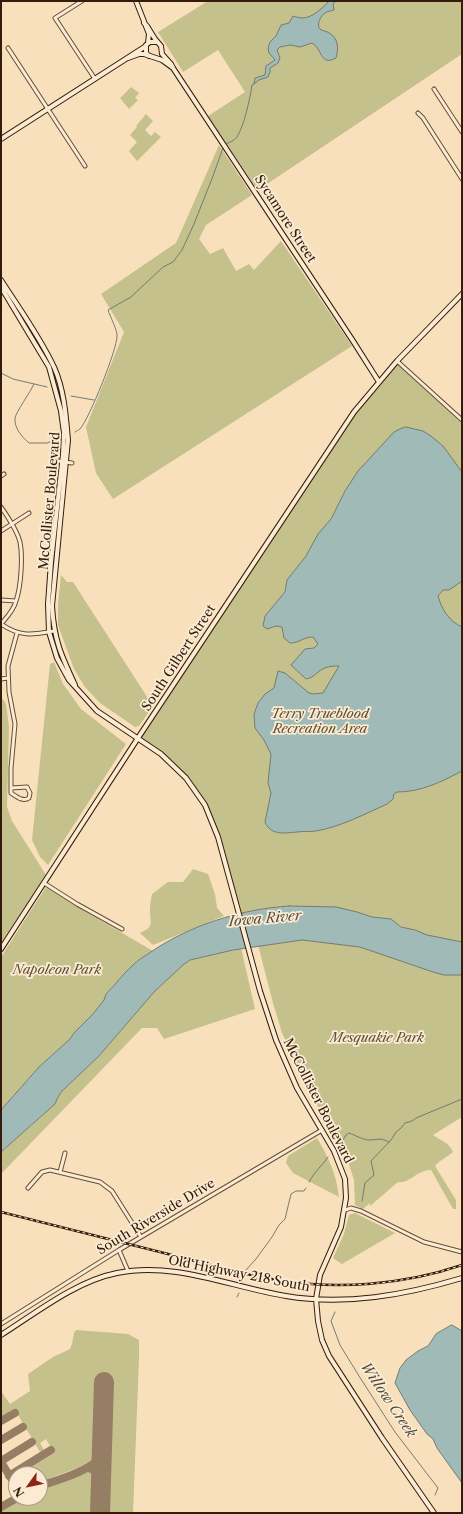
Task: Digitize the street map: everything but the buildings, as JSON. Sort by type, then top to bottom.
[{"type":"main road","points":[[136,1],[149,37],[146,52],[149,56]]},
{"type":"main road","points":[[128,58],[141,54],[154,57],[159,55],[161,51],[161,46],[144,23]]},
{"type":"main road","points":[[1,139],[48,110],[152,41],[157,42]]},
{"type":"main road","name":"Sycamore Street","points":[[161,51],[379,382]]},
{"type":"main road","name":"Sycamore Street","points":[[154,57],[162,60],[172,68]]},
{"type":"main road","name":"McCollister Boulevard","points":[[1,280],[54,368],[66,413],[68,440],[62,461]]},
{"type":"main road","name":"McCollister Boulevard","points":[[1,287],[49,367],[61,411],[64,433],[52,592],[52,632],[76,687],[87,701],[97,711],[171,762],[200,795],[214,825],[250,956],[268,1016],[283,1057],[297,1088],[334,1151],[342,1169],[346,1189],[345,1210],[338,1237],[322,1268],[316,1299],[321,1334],[329,1356],[403,1470],[434,1513]]},
{"type":"main road","name":"South Gilbert Street","points":[[1,949],[338,434],[354,412],[397,361],[462,294]]},
{"type":"main road","name":"Old Highway 218 South","points":[[1,1335],[81,1285],[104,1276],[128,1271],[155,1269],[174,1271],[269,1293],[296,1298],[316,1299],[356,1299],[394,1295],[462,1278]]},
{"type":"street","points":[[82,1],[56,18],[95,79]]},
{"type":"street","points":[[8,48],[84,166]]},
{"type":"street","points":[[434,89],[462,132]]},
{"type":"street","points":[[418,113],[423,118],[462,179]]},
{"type":"street","points":[[397,361],[462,420]]},
{"type":"street","points":[[62,461],[72,463]]},
{"type":"street","points":[[1,507],[12,524],[20,542],[21,566],[16,601],[12,611],[1,624],[17,633],[31,635],[52,632]]},
{"type":"street","points":[[1,531],[29,513]]},
{"type":"street","points":[[1,600],[16,601]]},
{"type":"street","points":[[11,788],[27,787],[29,790],[29,798],[23,800],[11,793],[11,788],[11,768],[15,724],[8,678],[10,655],[17,633]]},
{"type":"street","points":[[1,679],[8,678]]},
{"type":"street","points":[[44,883],[77,904],[122,929]]},
{"type":"street","name":"South Riverside Drive","points":[[1,1324],[119,1250],[322,1130]]},
{"type":"street","points":[[60,1172],[65,1153]]},
{"type":"street","points":[[28,1188],[44,1171],[50,1170],[98,1182],[107,1186],[112,1191],[141,1237]]},
{"type":"street","points":[[345,1210],[351,1208],[361,1211],[424,1242],[462,1252]]},
{"type":"street","points":[[119,1250],[128,1271]]},
{"type":"green space","points":[[208,1],[462,1],[462,54],[258,190],[208,116],[245,92],[218,50],[183,72],[158,32]]},
{"type":"green space","points":[[131,87],[139,93],[135,98],[138,100],[129,109],[120,98]]},
{"type":"green space","points":[[146,114],[153,121],[145,130],[151,136],[155,132],[161,137],[137,161],[129,151],[137,142],[130,135]]},
{"type":"green space","points":[[219,145],[252,195],[206,225],[199,239],[210,254],[223,248],[236,271],[249,264],[254,270],[281,241],[352,346],[113,499],[96,473],[86,427],[124,332],[101,294],[176,243]]},
{"type":"green space","name":"Terry Trueblood Recreation Area","points":[[394,361],[462,423],[462,942],[423,936],[383,918],[372,917],[357,912],[284,906],[267,908],[242,914],[239,903],[236,904],[210,814],[178,769],[138,738],[328,449]]},
{"type":"green space","points":[[61,575],[67,582],[73,582],[153,706],[139,726],[135,727],[100,703],[85,687],[74,669],[58,625],[58,604]]},
{"type":"green space","points":[[54,662],[63,684],[81,709],[126,744],[48,865],[40,857],[32,840],[50,664]]},
{"type":"green space","points":[[3,699],[6,704],[9,727],[7,807],[12,821],[46,875],[1,944],[1,700]]},
{"type":"green space","points":[[193,869],[208,874],[215,894],[217,908],[224,916],[153,945],[140,933],[151,924],[150,908],[152,894],[168,882],[183,882]]},
{"type":"green space","name":"Napoleon Park","points":[[46,887],[153,951],[134,964],[106,994],[104,1000],[93,1014],[70,1039],[39,1067],[1,1110],[1,957]]},
{"type":"green space","name":"Mesquakie Park","points":[[301,937],[337,939],[462,971],[462,1117],[433,1135],[447,1144],[453,1152],[435,1166],[456,1200],[456,1209],[453,1209],[431,1170],[426,1170],[406,1181],[398,1182],[370,1206],[370,1203],[363,1209],[355,1205],[354,1180],[345,1152],[311,1095],[282,1033],[257,941]]},
{"type":"green space","points":[[241,948],[255,1009],[164,1039],[157,1028],[142,1028],[1,1174],[1,1152],[55,1104],[62,1091],[98,1057],[155,991],[190,960]]},
{"type":"green space","points":[[317,1138],[331,1166],[336,1180],[339,1197],[293,1173],[286,1163],[288,1156]]},
{"type":"green space","points":[[355,1213],[395,1233],[342,1264],[333,1258],[344,1234],[349,1215]]},
{"type":"green space","points":[[76,1330],[128,1334],[139,1340],[133,1513],[105,1513],[109,1377],[98,1377],[95,1458],[87,1464],[48,1479],[48,1466],[33,1466],[54,1453],[46,1439],[40,1443],[44,1450],[40,1452],[15,1410],[3,1417],[1,1414],[1,1391],[10,1404],[30,1391],[28,1374],[53,1357],[70,1349]]},
{"type":"green space","points":[[87,1472],[92,1473],[96,1477],[95,1513],[1,1513],[1,1511],[9,1506],[48,1506],[48,1486]]},
{"type":"water","points":[[329,1],[336,1],[333,4],[334,10],[323,14],[319,27],[332,35],[336,40],[336,58],[331,60],[324,59],[312,43],[300,47],[290,45],[280,47],[277,50],[280,58],[278,63],[270,68],[268,77],[259,80],[254,84],[255,78],[265,75],[266,66],[275,60],[269,53],[268,48],[270,42],[276,36],[281,25],[289,23],[293,16],[306,18],[314,14]]},
{"type":"water","points":[[406,427],[423,431],[431,436],[443,446],[462,472],[462,581],[449,590],[443,590],[438,596],[442,606],[453,622],[462,627],[462,771],[423,788],[406,792],[397,792],[394,794],[393,799],[387,804],[352,820],[325,829],[302,832],[275,832],[271,830],[265,822],[271,793],[268,783],[271,754],[264,740],[255,728],[254,714],[258,703],[265,694],[274,688],[278,671],[285,673],[309,693],[313,694],[323,693],[339,666],[325,668],[306,679],[291,665],[305,649],[314,648],[318,644],[313,637],[290,643],[284,638],[282,627],[276,626],[267,629],[263,626],[265,616],[285,592],[287,580],[306,556],[318,534],[331,519],[345,491],[358,471],[394,432]]},
{"type":"water","name":"Iowa River","points":[[289,906],[336,907],[372,917],[391,919],[401,927],[415,930],[427,935],[462,942],[462,975],[444,975],[433,972],[360,947],[302,940],[233,950],[190,960],[155,991],[98,1057],[62,1091],[55,1104],[1,1152],[1,1110],[39,1067],[70,1039],[93,1014],[104,1000],[106,994],[126,972],[142,958],[163,944],[197,927],[234,915]]},
{"type":"water","points":[[452,1325],[462,1331],[462,1483],[437,1448],[433,1439],[427,1434],[410,1410],[395,1383],[400,1368],[406,1360],[428,1346],[436,1334]]},
{"type":"waterway","points":[[226,144],[235,140],[240,132],[252,85],[254,84]]},
{"type":"waterway","points":[[75,432],[80,429],[90,412],[108,369],[116,344],[117,334],[108,310],[131,297],[163,267],[173,262],[182,250],[194,224],[223,148]]},
{"type":"waterway","points":[[1,373],[13,379],[47,387]]},
{"type":"waterway","points":[[34,384],[16,415],[15,422],[17,429],[29,443],[47,443],[61,438]]},
{"type":"waterway","points":[[71,396],[94,400]]},
{"type":"waterway","name":"Willow Creek","points":[[362,1201],[365,1183],[374,1175],[371,1161],[391,1140],[396,1132],[405,1123],[462,1099]]},
{"type":"waterway","points":[[340,1145],[349,1133],[367,1140],[381,1139],[389,1142]]},
{"type":"waterway","points":[[309,1182],[328,1157]]},
{"type":"waterway","points":[[242,1282],[245,1271],[256,1259],[279,1225],[285,1219],[291,1194],[296,1191],[304,1191],[306,1188]]},
{"type":"waterway","points":[[237,1297],[239,1293]]},
{"type":"waterway","name":"Willow Creek","points":[[335,1312],[331,1321],[340,1345],[395,1432],[438,1488],[435,1495]]},
{"type":"taxiway","points":[[1,1421],[15,1413]]},
{"type":"taxiway","points":[[48,1483],[83,1470],[97,1461],[102,1448],[102,1422]]},
{"type":"taxiway","points":[[1,1440],[23,1427]]},
{"type":"taxiway","points":[[1,1461],[32,1442]]},
{"type":"taxiway","points":[[25,1466],[51,1450]]},
{"type":"taxiway","points":[[1,1462],[8,1473]]},
{"type":"taxiway","points":[[87,1468],[97,1473],[101,1484],[100,1508]]},
{"type":"taxiway","points":[[1,1507],[8,1503]]},
{"type":"runway","points":[[100,1513],[104,1382]]},
{"type":"railway","points":[[1,1212],[236,1272],[263,1278],[300,1283],[323,1285],[370,1284],[417,1277],[462,1265]]}]
